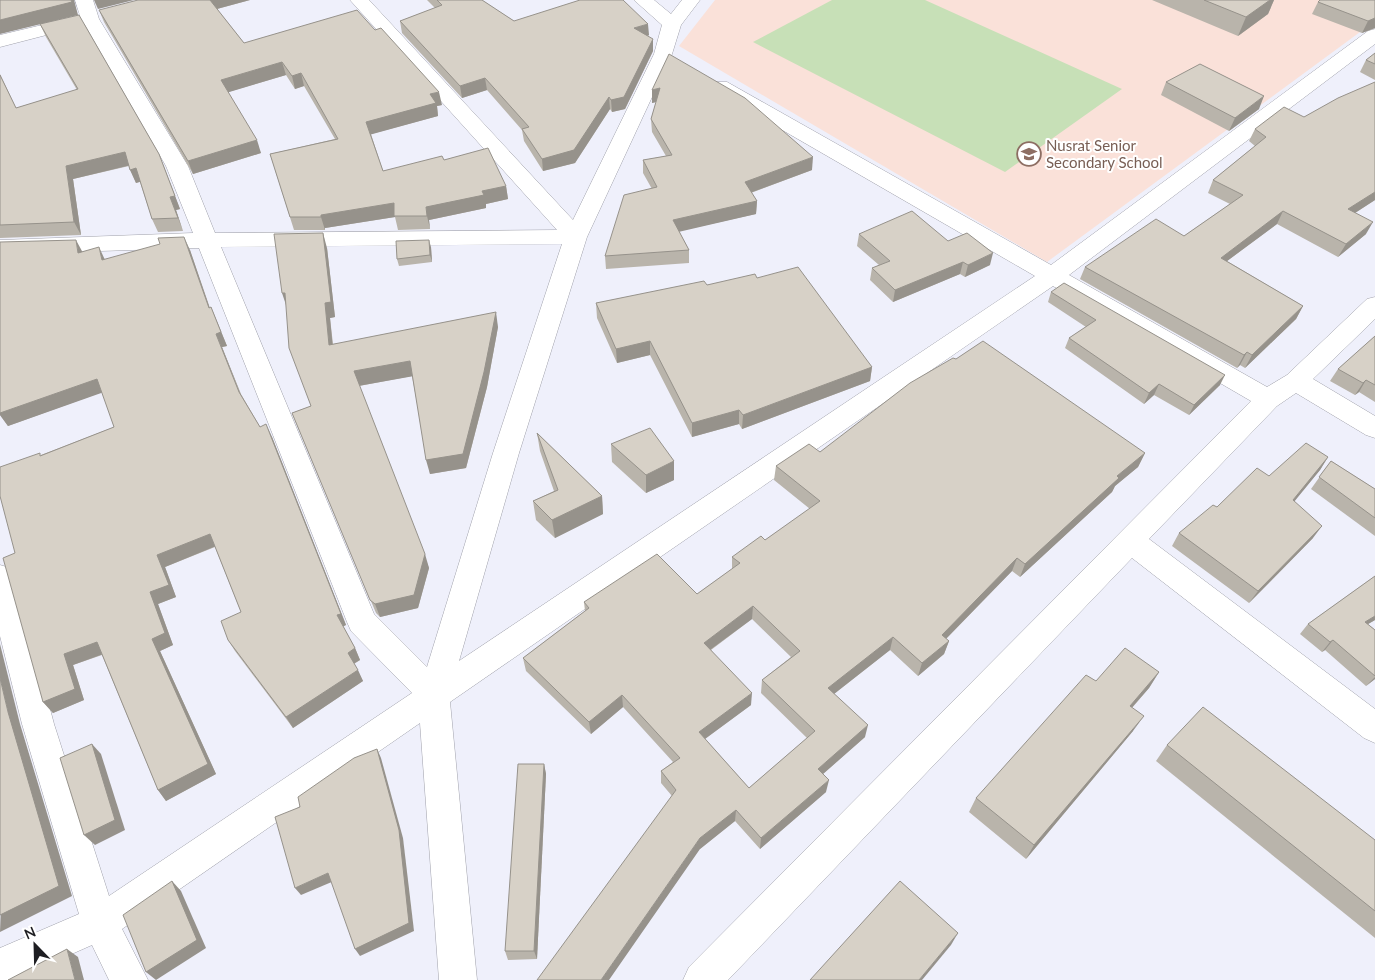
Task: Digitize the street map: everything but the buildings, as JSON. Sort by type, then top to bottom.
[{"type":"street","points":[[359,0],[576,237]]},
{"type":"street","points":[[643,0],[672,24]]},
{"type":"street","points":[[458,980],[434,694],[506,453],[576,237],[671,59],[672,24],[691,0]]},
{"type":"street","points":[[0,41],[94,11],[177,166],[362,622],[434,694]]},
{"type":"street","points":[[0,967],[100,923],[434,694],[1053,275],[1375,35]]},
{"type":"street","points":[[706,78],[1268,399]]},
{"type":"street","points":[[0,247],[208,240],[576,237]]},
{"type":"street","points":[[702,980],[1268,399],[1296,381],[1375,305]]},
{"type":"street","points":[[1296,381],[1375,428]]},
{"type":"street","points":[[1131,541],[1375,728]]},
{"type":"street","points":[[0,577],[38,724],[100,923],[129,980]]},
{"type":"shaded area","name":"Nusrat Senior Secondary School","points":[[715,0],[1375,0],[1375,21],[1047,262],[679,46]]},
{"type":"green space","points":[[832,0],[925,0],[1122,89],[1005,172],[753,42]]},
{"type":"place","name":"Nusrat Senior Secondary School","points":[[1029,154]]}]
